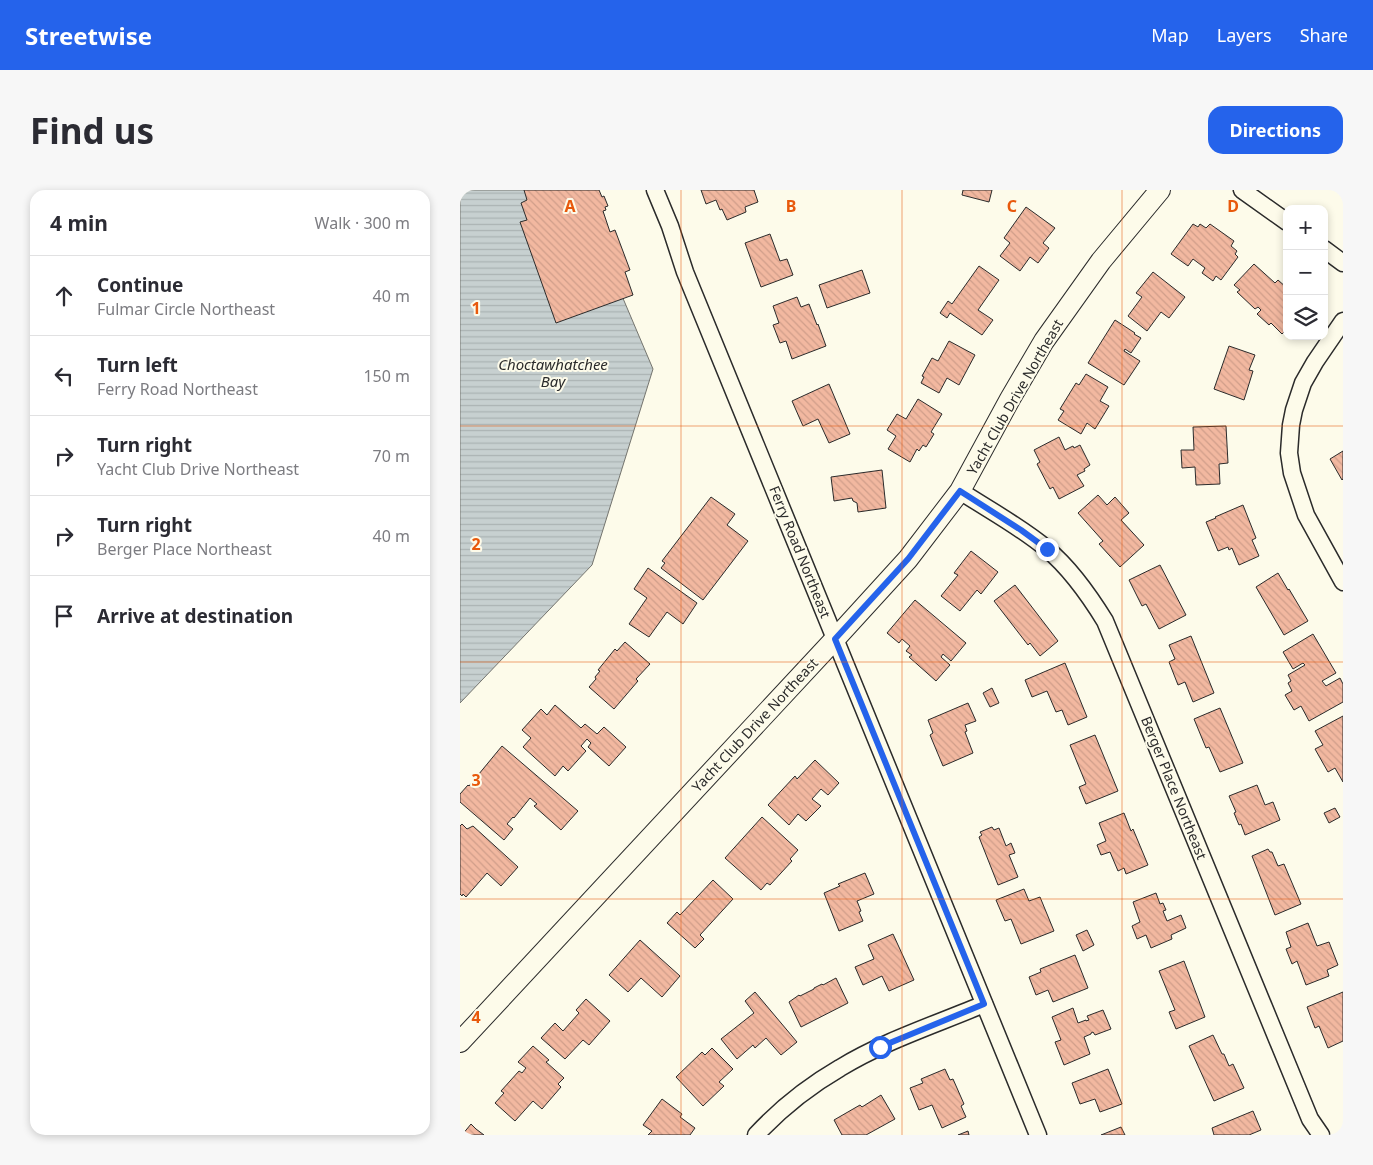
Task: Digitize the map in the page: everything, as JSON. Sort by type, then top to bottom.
[{"type":"street","name":"Ferry Road Northeast","points":[[655,190],[670,226],[685,272],[1038,1135]]},
{"type":"street","name":"Yacht Club Drive Northeast","points":[[460,1042],[908,559],[960,491],[1044,341],[1100,261],[1160,190]]},
{"type":"street","points":[[1242,190],[1283,219]]},
{"type":"street","points":[[1328,253],[1343,263]]},
{"type":"street","points":[[1343,321],[1314,362],[1303,383],[1291,425],[1289,453],[1292,473],[1306,515],[1343,582]]},
{"type":"street","name":"Berger Place Northeast","points":[[960,491],[1047,549],[1068,569],[1088,594],[1104,621],[1310,1119],[1321,1135]]},
{"type":"street","points":[[756,1135],[788,1104],[841,1067],[880,1047],[984,1004]]},
{"type":"water","name":"Choctawhatchee Bay","points":[[460,190],[577,190],[653,369],[592,565],[460,703]]},
{"type":"building","points":[[524,190],[599,190],[608,206],[603,211],[610,232],[615,230],[630,270],[625,272],[633,295],[556,323],[520,222],[527,220],[521,203],[527,200]]},
{"type":"building","points":[[701,190],[754,190],[758,202],[745,207],[746,212],[727,220],[716,200],[706,204]]},
{"type":"building","points":[[963,190],[992,190],[989,202],[962,195]]},
{"type":"building","points":[[1026,207],[1055,228],[1043,243],[1049,248],[1038,263],[1030,257],[1020,271],[1000,256],[1010,243],[1004,238]]},
{"type":"building","points":[[1193,224],[1198,227],[1200,224],[1206,228],[1210,224],[1234,241],[1231,246],[1237,251],[1235,254],[1238,257],[1221,280],[1216,276],[1213,281],[1202,273],[1205,268],[1193,259],[1188,266],[1171,254]]},
{"type":"building","points":[[770,234],[780,261],[787,259],[793,275],[761,287],[745,243]]},
{"type":"building","points":[[1254,264],[1275,283],[1278,280],[1283,284],[1282,334],[1271,323],[1269,325],[1257,314],[1261,310],[1258,307],[1255,309],[1237,292],[1240,290],[1234,285]]},
{"type":"building","points":[[979,266],[999,280],[978,310],[993,320],[982,335],[950,313],[947,318],[940,313],[948,301],[952,304]]},
{"type":"building","points":[[862,270],[870,293],[827,308],[819,285]]},
{"type":"building","points":[[1153,272],[1185,297],[1169,318],[1161,312],[1147,331],[1128,316],[1142,297],[1136,293]]},
{"type":"building","points":[[797,297],[801,307],[809,304],[826,346],[792,359],[786,341],[780,343],[773,325],[779,323],[773,306]]},
{"type":"building","points":[[1115,320],[1141,338],[1131,353],[1125,349],[1124,351],[1140,361],[1124,385],[1088,363]]},
{"type":"building","points":[[949,341],[975,355],[959,385],[947,378],[939,393],[921,383],[924,377],[922,376],[932,358],[938,361]]},
{"type":"building","points":[[1229,346],[1255,355],[1249,370],[1253,371],[1244,400],[1214,389]]},
{"type":"building","points":[[1086,374],[1108,387],[1100,401],[1109,406],[1095,429],[1087,423],[1081,434],[1058,420],[1064,411],[1060,409],[1076,383],[1079,385]]},
{"type":"building","points":[[829,384],[850,434],[829,443],[818,419],[803,426],[792,401]]},
{"type":"building","points":[[918,399],[942,414],[931,432],[934,434],[926,447],[923,445],[919,451],[917,449],[910,462],[888,449],[896,436],[887,430],[897,414],[906,419]]},
{"type":"building","points":[[1226,426],[1228,463],[1219,464],[1220,484],[1196,485],[1195,467],[1182,468],[1181,450],[1194,450],[1193,427]]},
{"type":"building","points":[[1059,437],[1065,450],[1080,445],[1090,465],[1084,469],[1085,471],[1077,475],[1084,486],[1059,499],[1053,487],[1050,489],[1037,464],[1040,462],[1034,450]]},
{"type":"building","points":[[1343,451],[1343,479],[1342,480],[1330,459]]},
{"type":"building","points":[[882,470],[886,508],[858,512],[857,503],[852,498],[834,501],[831,477]]},
{"type":"building","points":[[1098,495],[1107,505],[1115,497],[1129,513],[1121,520],[1144,545],[1120,567],[1099,544],[1103,541],[1078,513]]},
{"type":"building","points":[[711,497],[735,514],[727,525],[748,541],[703,600],[661,568],[665,563],[662,561]]},
{"type":"building","points":[[1243,505],[1256,538],[1252,540],[1259,556],[1239,565],[1232,548],[1229,550],[1228,547],[1218,551],[1206,522]]},
{"type":"building","points":[[971,551],[998,572],[981,594],[977,590],[960,611],[941,596],[958,575],[954,573]]},
{"type":"building","points":[[1160,565],[1186,615],[1159,629],[1146,604],[1142,606],[1129,580]]},
{"type":"building","points":[[648,568],[697,603],[683,624],[667,612],[649,637],[629,624],[647,598],[634,589]]},
{"type":"building","points":[[1278,573],[1308,621],[1284,635],[1256,587]]},
{"type":"building","points":[[1015,585],[1058,641],[1040,656],[1030,643],[1028,645],[994,601]]},
{"type":"building","points":[[915,600],[966,643],[951,661],[943,654],[941,657],[950,665],[936,681],[909,657],[912,655],[906,651],[910,646],[902,639],[899,643],[887,633]]},
{"type":"building","points":[[1313,634],[1336,673],[1322,681],[1326,686],[1340,678],[1343,684],[1343,702],[1309,721],[1301,706],[1294,710],[1285,695],[1292,691],[1288,683],[1291,681],[1288,675],[1305,665],[1303,663],[1293,669],[1283,652]]},
{"type":"building","points":[[1191,636],[1214,693],[1193,702],[1185,682],[1178,685],[1169,662],[1175,659],[1169,645]]},
{"type":"building","points":[[625,642],[650,664],[636,679],[638,681],[614,709],[589,687],[596,679],[595,677],[600,671],[598,670],[615,649],[617,651]]},
{"type":"building","points":[[1065,663],[1087,717],[1068,725],[1062,710],[1056,712],[1047,691],[1032,697],[1025,680]]},
{"type":"building","points":[[992,688],[999,703],[990,707],[983,693]]},
{"type":"building","points":[[968,703],[976,721],[965,725],[967,731],[965,732],[973,753],[943,766],[930,735],[933,733],[928,720]]},
{"type":"building","points":[[555,705],[581,728],[585,724],[597,734],[604,727],[626,747],[609,766],[588,747],[591,743],[587,739],[581,746],[586,751],[568,771],[563,766],[555,776],[523,747],[531,738],[522,730],[541,709],[547,715]]},
{"type":"building","points":[[1220,708],[1243,763],[1220,772],[1209,747],[1206,748],[1194,719]]},
{"type":"building","points":[[1343,716],[1343,782],[1335,768],[1328,772],[1315,749],[1323,745],[1315,731]]},
{"type":"building","points":[[1095,735],[1118,791],[1086,804],[1079,787],[1086,784],[1070,745]]},
{"type":"building","points":[[502,746],[578,811],[561,830],[534,806],[537,804],[530,798],[507,824],[513,829],[504,840],[460,802],[460,794],[469,786]]},
{"type":"building","points":[[815,760],[839,783],[828,795],[821,789],[812,799],[821,806],[806,821],[798,814],[789,825],[768,805],[795,776],[797,779]]},
{"type":"building","points":[[1257,785],[1265,805],[1273,802],[1280,820],[1245,835],[1234,813],[1236,812],[1229,796]]},
{"type":"building","points":[[1335,808],[1340,817],[1329,823],[1324,813]]},
{"type":"building","points":[[1124,813],[1148,865],[1126,874],[1124,868],[1118,871],[1110,852],[1101,855],[1097,845],[1106,841],[1099,823]]},
{"type":"building","points":[[762,817],[798,850],[790,859],[792,861],[770,885],[767,883],[761,890],[725,858]]},
{"type":"building","points":[[462,824],[467,829],[473,826],[518,867],[501,886],[487,873],[466,897],[460,894],[460,826]]},
{"type":"building","points":[[992,827],[994,830],[999,828],[1006,846],[1011,843],[1015,853],[1009,855],[1018,877],[998,885],[979,837],[982,835],[980,832]]},
{"type":"building","points":[[1268,849],[1272,852],[1278,866],[1284,864],[1301,904],[1275,915],[1252,856]]},
{"type":"building","points":[[865,873],[874,894],[857,901],[863,921],[839,931],[824,893],[840,886],[838,884]]},
{"type":"building","points":[[713,880],[733,899],[700,935],[704,939],[695,948],[667,923],[677,912],[680,915]]},
{"type":"building","points":[[1024,889],[1029,901],[1040,897],[1054,931],[1021,944],[1011,919],[1005,921],[996,900]]},
{"type":"building","points":[[1156,893],[1160,904],[1163,903],[1166,910],[1163,911],[1167,921],[1181,915],[1186,928],[1171,935],[1172,939],[1151,948],[1146,935],[1137,939],[1132,926],[1140,922],[1133,902]]},
{"type":"building","points":[[1308,923],[1317,946],[1329,942],[1338,965],[1327,970],[1329,976],[1306,985],[1297,961],[1292,964],[1286,949],[1291,947],[1286,932]]},
{"type":"building","points":[[1087,930],[1094,945],[1083,951],[1076,935]]},
{"type":"building","points":[[893,934],[914,980],[889,991],[882,976],[863,985],[855,967],[874,959],[868,945]]},
{"type":"building","points":[[640,940],[680,976],[662,997],[641,978],[628,992],[609,975]]},
{"type":"building","points":[[1075,955],[1088,988],[1053,1002],[1048,990],[1036,995],[1029,977],[1041,972],[1040,969]]},
{"type":"building","points":[[1184,961],[1205,1017],[1176,1029],[1169,1012],[1175,1010],[1159,971]]},
{"type":"building","points":[[836,978],[848,1003],[801,1027],[789,1002],[799,995]]},
{"type":"building","points":[[755,992],[797,1042],[781,1055],[766,1038],[755,1048],[753,1045],[737,1059],[721,1039],[754,1013],[745,1001]]},
{"type":"building","points":[[1343,992],[1343,1041],[1328,1048],[1319,1026],[1315,1028],[1307,1007]]},
{"type":"building","points":[[586,999],[610,1021],[589,1045],[583,1040],[565,1059],[541,1038],[555,1023],[563,1031],[579,1013],[576,1010]]},
{"type":"building","points":[[1073,1008],[1078,1023],[1089,1020],[1087,1016],[1103,1010],[1111,1029],[1095,1035],[1093,1032],[1084,1037],[1090,1054],[1064,1065],[1055,1042],[1061,1040],[1052,1017]]},
{"type":"building","points":[[1213,1035],[1229,1066],[1233,1064],[1244,1088],[1214,1101],[1189,1046]]},
{"type":"building","points":[[533,1046],[549,1060],[546,1062],[564,1078],[558,1084],[561,1087],[542,1109],[533,1101],[515,1121],[495,1103],[504,1093],[501,1091],[519,1071],[522,1073],[526,1068],[518,1062]]},
{"type":"building","points":[[712,1048],[733,1069],[719,1082],[724,1086],[703,1106],[676,1077],[702,1052],[705,1055]]},
{"type":"building","points":[[945,1069],[950,1080],[953,1079],[964,1104],[961,1106],[966,1117],[942,1128],[932,1105],[919,1110],[910,1088],[923,1083],[921,1079]]},
{"type":"building","points":[[1108,1069],[1122,1104],[1100,1112],[1095,1099],[1080,1104],[1072,1083]]},
{"type":"building","points":[[881,1095],[895,1119],[866,1135],[842,1135],[834,1120],[860,1105],[862,1107]]},
{"type":"building","points":[[662,1099],[682,1114],[680,1117],[695,1128],[690,1135],[648,1135],[652,1131],[643,1125]]},
{"type":"building","points":[[1253,1111],[1261,1130],[1249,1135],[1214,1135],[1212,1128]]},
{"type":"building","points":[[471,1124],[476,1129],[484,1135],[462,1135]]},
{"type":"building","points":[[1121,1127],[1125,1135],[1101,1135]]},
{"type":"building","points":[[968,1131],[969,1135],[958,1135]]},
{"type":"route","points":[[880,1047],[984,1004],[835,639],[908,559],[960,491],[1047,549]]}]
